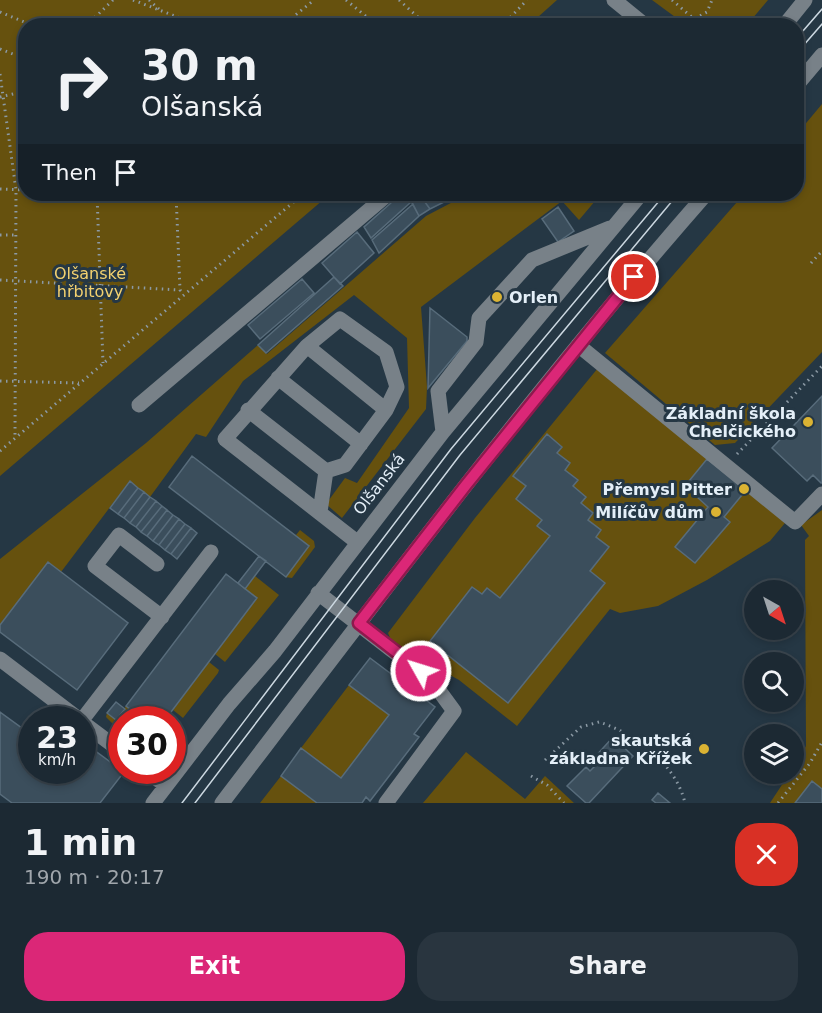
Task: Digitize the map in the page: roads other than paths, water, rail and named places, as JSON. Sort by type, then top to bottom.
[{"type":"street","points":[[614,0],[636,18]]},
{"type":"street","points":[[790,18],[805,0]]},
{"type":"street","points":[[804,76],[822,55]]},
{"type":"street","points":[[139,405],[380,201]]},
{"type":"street","name":"Olšanská","points":[[153,803],[165,785],[276,651],[442,432],[635,201]]},
{"type":"street","points":[[222,803],[359,623],[578,345],[700,201]]},
{"type":"street","points":[[442,432],[438,391],[476,342],[479,318],[532,260],[612,227]]},
{"type":"street","points":[[326,471],[345,465],[386,410],[398,387],[386,352],[340,319],[307,346],[248,410],[225,439],[357,542]]},
{"type":"street","points":[[578,345],[795,522],[822,494]]},
{"type":"street","points":[[307,346],[386,410]]},
{"type":"street","points":[[278,378],[361,444]]},
{"type":"street","points":[[248,410],[326,471]]},
{"type":"street","points":[[320,512],[326,471]]},
{"type":"street","points":[[158,564],[119,535],[95,566],[162,616]]},
{"type":"street","points":[[93,706],[211,552]]},
{"type":"street","points":[[318,593],[432,681],[454,711],[386,803]]},
{"type":"street","points":[[0,660],[62,706]]},
{"type":"street","points":[[96,732],[108,741]]},
{"type":"tram line","points":[[804,30],[822,9]]},
{"type":"tram line","points":[[804,45],[822,24]]},
{"type":"tram line","points":[[182,803],[451,449],[659,201]]},
{"type":"tram line","points":[[195,803],[460,455],[672,201]]},
{"type":"place","name":"Orlen","points":[[497,297]]},
{"type":"place","name":"Základní škola Chelčického","points":[[808,422]]},
{"type":"place","name":"Přemysl Pitter","points":[[744,489]]},
{"type":"place","name":"Milíčův dům","points":[[716,512]]},
{"type":"place","name":"skautská základna Křížek","points":[[704,749]]},
{"type":"park label","name":"Olšanské hřbitovy","points":[[90,282]]}]
